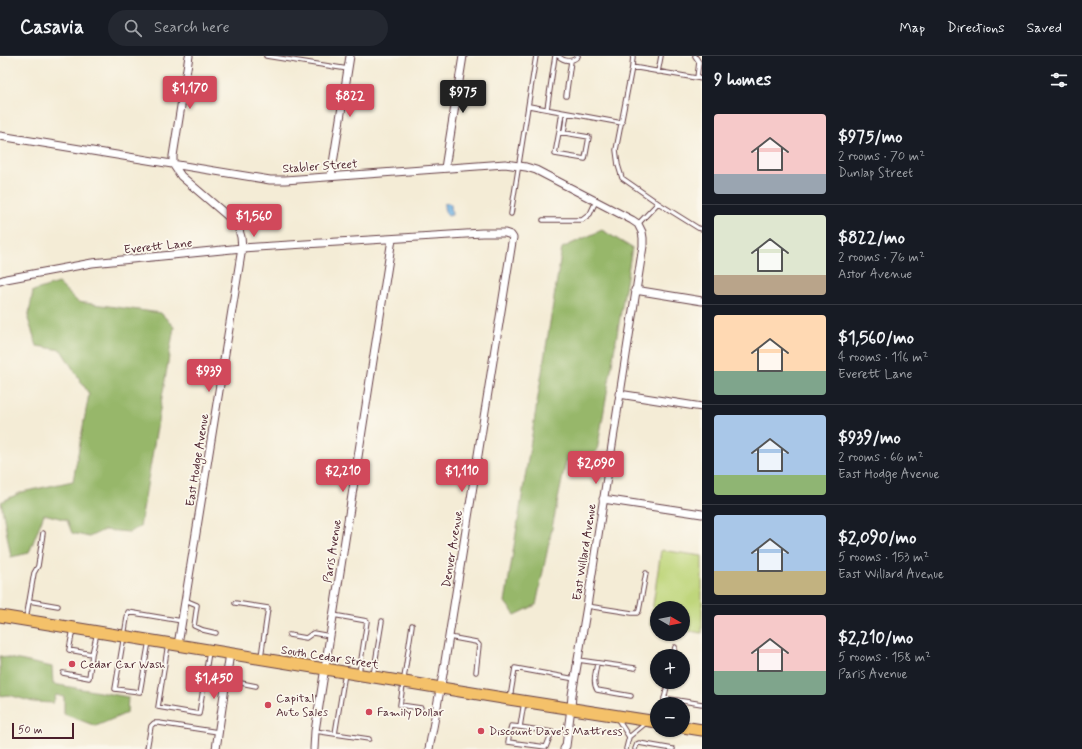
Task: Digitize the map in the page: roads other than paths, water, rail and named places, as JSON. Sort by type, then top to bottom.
[{"type":"main road","name":"South Cedar Street","points":[[0,616],[650,721]]},
{"type":"main road","points":[[690,728],[702,730]]},
{"type":"street","points":[[173,164],[189,56]]},
{"type":"street","points":[[331,176],[350,56]]},
{"type":"street","points":[[445,168],[463,56]]},
{"type":"street","name":"Stabler Street","points":[[0,136],[270,180],[505,164],[536,170],[635,222]]},
{"type":"street","name":"East Hodge Avenue","points":[[173,164],[181,176],[230,218],[238,227],[242,248],[186,600],[182,620],[173,644]]},
{"type":"street","name":"East Willard Avenue","points":[[565,748],[643,238],[642,232],[635,222]]},
{"type":"street","name":"Everett Lane","points":[[0,281],[92,263],[242,248],[366,239],[392,239],[482,233],[505,233],[511,235]]},
{"type":"street","name":"Denver Avenue","points":[[429,749],[441,687],[513,238],[511,235]]},
{"type":"street","name":"Paris Avenue","points":[[314,749],[315,731],[392,239]]},
{"type":"street","points":[[635,290],[702,301]]},
{"type":"street","points":[[619,394],[702,407]]},
{"type":"street","points":[[603,499],[702,514]]},
{"type":"street","points":[[216,749],[230,653]]},
{"type":"lane","points":[[266,56],[348,69]]},
{"type":"lane","points":[[511,214],[536,56]]},
{"type":"lane","points":[[547,109],[557,56],[562,59],[571,60],[578,56]]},
{"type":"lane","points":[[633,56],[616,150],[622,178],[658,203],[702,229]]},
{"type":"lane","points":[[658,72],[661,56]]},
{"type":"lane","points":[[694,56],[699,62],[697,78]]},
{"type":"lane","points":[[566,96],[571,60]]},
{"type":"lane","points":[[632,67],[702,79]]},
{"type":"lane","points":[[528,106],[622,122]]},
{"type":"lane","points":[[559,132],[589,137],[585,159],[555,154],[562,112]]},
{"type":"lane","points":[[564,132],[567,113]]},
{"type":"lane","points":[[543,220],[582,220],[590,214],[596,201]]},
{"type":"lane","points":[[635,222],[658,203]]},
{"type":"lane","points":[[26,620],[34,573],[38,566],[43,533]]},
{"type":"lane","points":[[587,606],[637,613],[639,611],[646,572]]},
{"type":"lane","points":[[186,600],[197,605],[194,626],[216,633]]},
{"type":"lane","points":[[29,601],[58,606]]},
{"type":"lane","points":[[235,603],[268,608],[260,658]]},
{"type":"lane","points":[[149,640],[140,692],[115,689],[128,612],[182,620]]},
{"type":"lane","points":[[333,615],[367,621],[359,674]]},
{"type":"lane","points":[[373,677],[382,621]]},
{"type":"lane","points":[[412,625],[400,705],[421,708]]},
{"type":"lane","points":[[73,628],[69,650],[92,654]]},
{"type":"lane","points":[[63,673],[89,678],[97,632]]},
{"type":"lane","points":[[289,635],[306,638],[313,633],[330,636]]},
{"type":"lane","points":[[449,637],[476,642],[479,645],[476,672]]},
{"type":"lane","points":[[173,644],[158,707],[199,714],[209,650]]},
{"type":"lane","points":[[578,660],[635,668]]},
{"type":"lane","points":[[597,663],[594,681],[594,686],[597,690],[631,696]]},
{"type":"lane","points":[[509,699],[515,668],[575,678]]},
{"type":"lane","points":[[335,734],[345,672]]},
{"type":"lane","points":[[226,680],[256,686]]},
{"type":"lane","points":[[520,728],[524,701]]},
{"type":"lane","points":[[690,702],[702,704]]},
{"type":"lane","points":[[616,715],[629,737]]},
{"type":"lane","points":[[147,749],[151,726],[154,723],[218,732]]},
{"type":"lane","points":[[626,749],[629,737],[650,724]]},
{"type":"lane","points":[[511,726],[520,728],[552,732],[546,747],[508,742],[511,726]]},
{"type":"lane","points":[[315,731],[368,739]]},
{"type":"lane","points":[[635,749],[639,743],[673,749]]},
{"type":"water","points":[[444,204],[451,204],[452,215],[448,216],[445,211]]},
{"type":"place","name":"Cedar Car Wash","points":[[72,664]]},
{"type":"place","name":"Capital Auto Sales","points":[[268,705]]},
{"type":"place","name":"Family Dollar","points":[[369,712]]},
{"type":"place","name":"Discount Dave's Mattress","points":[[481,731]]}]
